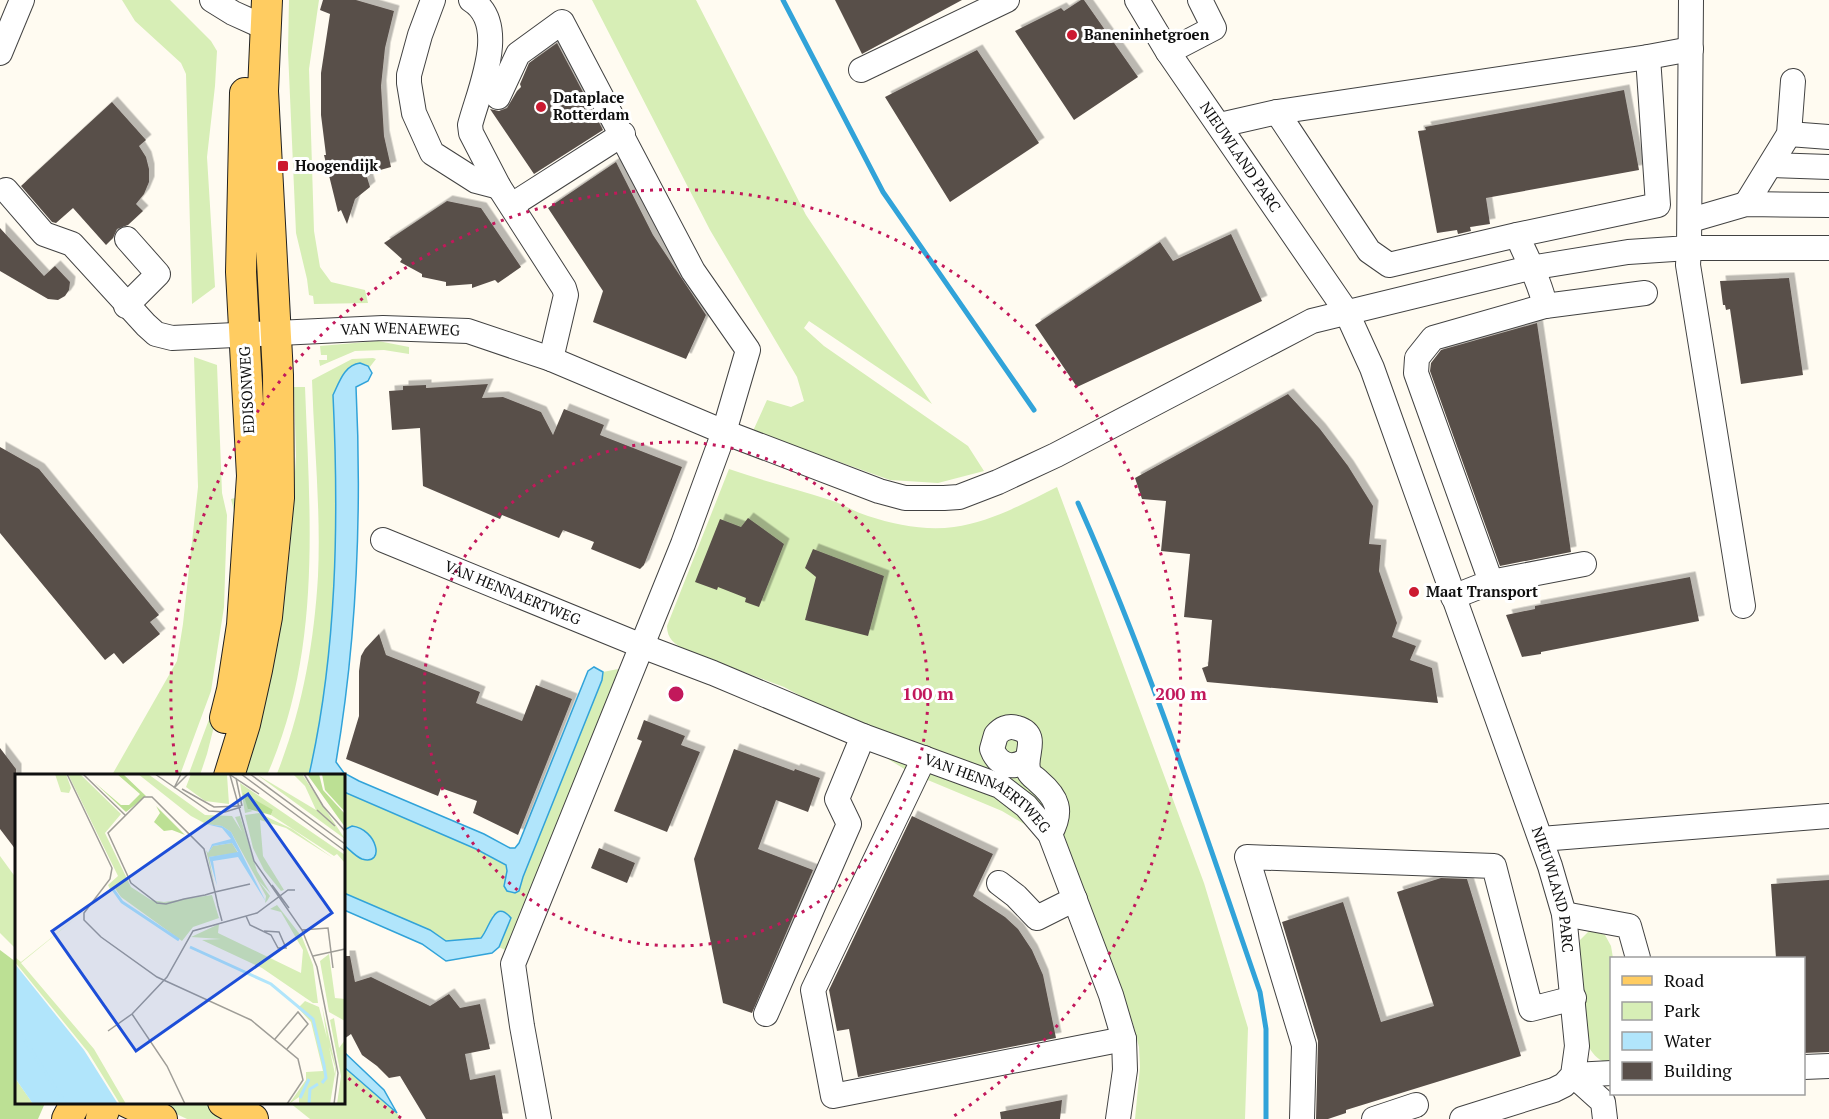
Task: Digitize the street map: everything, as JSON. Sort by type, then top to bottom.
[{"type":"main road","name":"EDISONWEG","points":[[230,774],[245,724],[257,670],[275,551],[279,498],[279,400],[258,10]]},
{"type":"main road","name":"EDISONWEG","points":[[210,774],[232,690],[242,625],[252,476],[241,272],[258,10]]},
{"type":"main road","points":[[67,1119],[75,1104]]},
{"type":"main road","points":[[101,1119],[106,1104]]},
{"type":"main road","points":[[131,1104],[162,1119]]},
{"type":"main road","points":[[227,1104],[253,1119]]},
{"type":"street","points":[[0,53],[22,0]]},
{"type":"street","points":[[212,0],[258,10]]},
{"type":"street","points":[[434,0],[420,35],[409,75],[414,113],[432,153],[476,181],[506,196]]},
{"type":"street","points":[[471,0],[481,6],[487,18],[491,36],[487,64],[470,125],[471,133],[566,295],[551,359]]},
{"type":"street","points":[[861,70],[1007,0]]},
{"type":"street","name":"NIEUWLAND PARC","points":[[1137,0],[1168,52],[1346,311],[1372,368],[1541,839],[1564,914],[1578,1046],[1573,1075]]},
{"type":"street","points":[[1168,52],[1214,28],[1200,0]]},
{"type":"street","points":[[1690,0],[1688,265],[1743,606]]},
{"type":"street","points":[[498,97],[518,54],[562,22],[623,134],[693,271],[748,350],[706,484],[513,964],[539,1119]]},
{"type":"street","points":[[1220,125],[1277,112],[1690,49]]},
{"type":"street","points":[[1277,112],[1369,250],[1389,265],[1658,205],[1648,57]]},
{"type":"street","points":[[1746,204],[1790,134],[1793,81]]},
{"type":"street","points":[[506,196],[623,134]]},
{"type":"street","points":[[1790,134],[1829,137]]},
{"type":"street","points":[[1771,165],[1829,168]]},
{"type":"street","name":"VAN WENAEWEG","points":[[6,190],[44,234],[72,244],[126,306],[156,334],[172,338],[383,328],[468,331],[551,359],[724,432],[879,491],[905,498],[959,497],[998,482],[1056,455],[1312,321],[1346,311]]},
{"type":"street","points":[[1690,220],[1746,204],[1829,205]]},
{"type":"street","points":[[1517,235],[1530,268],[1541,286],[1545,306]]},
{"type":"street","points":[[126,306],[158,274],[127,239]]},
{"type":"street","points":[[1346,311],[1530,268],[1628,252],[1689,248],[1829,247]]},
{"type":"street","points":[[1491,582],[1416,373],[1418,358],[1433,338],[1545,306],[1645,293]]},
{"type":"street","name":"VAN HENNAERTWEG","points":[[383,540],[863,736],[1000,786],[1026,806],[1050,834],[1111,995],[1124,1039],[1125,1070],[1118,1119]]},
{"type":"street","points":[[1453,597],[1491,582],[1584,564]]},
{"type":"street","points":[[1026,760],[1014,766],[1007,766],[999,762],[992,749],[993,741],[1000,730],[1013,727],[1024,732],[1029,738],[1031,749],[1026,760],[1029,774],[1053,796],[1058,808],[1057,821],[1050,834]]},
{"type":"street","points":[[766,1014],[849,824],[837,799],[863,736]]},
{"type":"street","points":[[924,758],[813,990],[833,1096],[1124,1039]]},
{"type":"street","points":[[983,781],[999,762]]},
{"type":"street","points":[[1541,839],[1829,816]]},
{"type":"street","points":[[1302,1119],[1304,1045],[1247,857],[1494,866],[1531,1009],[1574,998]]},
{"type":"street","points":[[999,883],[1016,896],[1037,918],[1075,899]]},
{"type":"street","points":[[1564,914],[1629,926],[1638,957]]},
{"type":"street","points":[[1805,1067],[1829,1066]]},
{"type":"street","points":[[1462,1119],[1554,1090],[1564,1085],[1573,1075],[1610,1073]]},
{"type":"street","points":[[1573,1075],[1603,1102],[1605,1119]]},
{"type":"street","points":[[1374,1119],[1416,1105]]},
{"type":"green space","points":[[122,0],[170,0],[211,41],[217,51],[207,157],[215,287],[192,304],[186,74],[181,63],[135,21]]},
{"type":"green space","points":[[289,0],[319,0],[309,69],[314,231],[320,267],[331,282],[365,290],[368,303],[314,304],[313,296],[309,295],[296,233],[288,51]]},
{"type":"green space","points":[[592,0],[696,0],[806,215],[932,404],[809,321],[804,328],[824,346],[968,446],[984,471],[938,483],[890,480],[753,431],[767,400],[791,407],[804,401],[797,377],[710,230]]},
{"type":"green space","points":[[378,341],[409,347],[409,354],[384,350],[355,351],[320,366],[319,360],[327,360],[327,355],[321,355],[320,346]]},
{"type":"green space","points":[[194,357],[217,365],[222,493],[227,515],[224,607],[211,691],[180,774],[113,774],[177,661],[198,487]]},
{"type":"green space","points":[[352,359],[376,359],[369,368],[365,364],[333,395],[336,490],[334,586],[318,729],[309,774],[277,774],[300,703],[310,652],[316,601],[319,527],[312,380]]},
{"type":"green space","points":[[294,387],[305,387],[310,535],[305,633],[297,681],[285,728],[267,774],[239,774],[284,593],[290,549],[296,456]]},
{"type":"green space","points":[[729,469],[830,500],[879,519],[922,528],[968,525],[1007,511],[1057,487],[1204,883],[1248,1028],[1245,1119],[1135,1119],[1140,1067],[1139,1047],[1133,1024],[1088,899],[1077,877],[1031,828],[1002,811],[911,773],[888,759],[814,703],[784,687],[685,650],[672,641],[667,626]]},
{"type":"green space","points":[[235,498],[239,513],[225,683],[200,774],[189,774],[211,714],[225,655],[233,545],[234,511],[231,499]]},
{"type":"green space","points":[[623,668],[507,951],[499,947],[511,919],[493,915],[486,933],[481,938],[446,941],[430,930],[345,893],[345,846],[360,858],[373,840],[356,827],[345,830],[345,792],[476,849],[506,865],[504,886],[507,891],[515,893],[519,890],[602,680],[603,672]]},
{"type":"green space","points":[[0,856],[15,877],[15,948],[0,933]]},
{"type":"green space","points":[[1590,930],[1605,935],[1611,946],[1613,957],[1610,957],[1610,1061],[1607,1063],[1595,1056],[1587,1044],[1578,951],[1580,940]]},
{"type":"green space","points":[[0,950],[15,961],[15,1104],[45,1104],[38,1119],[0,1119]]},
{"type":"green space","points":[[345,1068],[401,1119],[310,1119],[291,1104],[345,1104]]},
{"type":"green space","points":[[155,1104],[206,1104],[232,1119],[187,1119]]},
{"type":"water","points":[[360,363],[368,366],[372,373],[368,381],[356,387],[358,528],[356,575],[349,669],[336,762],[344,773],[484,834],[510,848],[515,848],[588,671],[594,667],[603,672],[602,680],[519,891],[515,893],[507,891],[504,886],[506,865],[476,849],[345,792],[345,774],[309,774],[325,681],[334,586],[336,490],[333,395],[346,371],[354,364]]},
{"type":"water","points":[[352,826],[367,833],[375,846],[374,857],[369,860],[362,859],[345,846],[345,830]]},
{"type":"water","points":[[345,893],[430,930],[446,941],[481,938],[493,917],[500,911],[511,918],[499,947],[492,953],[446,961],[422,944],[345,910]]},
{"type":"water","points":[[345,1053],[384,1090],[397,1113],[345,1068]]},
{"type":"building","points":[[323,0],[356,0],[394,11],[385,48],[381,86],[384,136],[391,167],[366,174],[370,187],[355,199],[347,224],[341,210],[338,212],[324,155],[326,155],[321,115],[321,73],[330,14],[320,10]]},
{"type":"building","points":[[835,0],[962,0],[862,54]]},
{"type":"building","points":[[1084,0],[1138,77],[1074,120],[1015,31],[1061,8],[1064,11]]},
{"type":"building","name":"Dataplace Rotterdam","points":[[557,43],[603,130],[534,174],[490,109],[499,111],[507,108],[521,87],[520,84],[529,63]]},
{"type":"building","points":[[977,50],[1039,143],[950,202],[885,97]]},
{"type":"building","points":[[1624,90],[1639,170],[1486,198],[1490,224],[1470,227],[1471,231],[1458,234],[1457,230],[1437,233],[1418,131],[1426,130],[1425,127]]},
{"type":"building","points":[[112,102],[146,140],[139,146],[146,157],[149,182],[144,194],[136,204],[143,211],[128,225],[117,229],[113,238],[106,245],[73,208],[56,223],[52,222],[21,186]]},
{"type":"building","points":[[616,162],[653,235],[706,315],[686,359],[593,322],[603,291],[548,208]]},
{"type":"building","points":[[447,201],[481,208],[521,267],[498,283],[495,280],[472,288],[472,284],[446,286],[446,282],[422,277],[422,274],[400,262],[402,259],[384,243]]},
{"type":"building","points":[[0,228],[44,276],[55,266],[70,282],[65,296],[58,300],[48,299],[0,271]]},
{"type":"building","points":[[1231,234],[1262,301],[1077,387],[1035,325],[1160,242],[1173,261]]},
{"type":"building","points":[[1789,278],[1803,375],[1741,384],[1730,309],[1726,310],[1723,305],[1720,281]]},
{"type":"building","points":[[1537,323],[1571,552],[1500,566],[1430,371],[1431,363],[1441,350]]},
{"type":"building","points":[[488,384],[482,398],[503,397],[541,412],[553,435],[564,409],[604,425],[600,435],[682,467],[644,565],[640,569],[591,549],[594,542],[563,530],[559,538],[502,515],[500,519],[423,486],[420,428],[392,430],[389,391],[403,390],[403,386],[426,385],[426,388]]},
{"type":"building","points":[[1288,394],[1320,429],[1348,466],[1373,506],[1369,544],[1381,545],[1379,571],[1397,623],[1392,637],[1416,646],[1410,660],[1432,668],[1438,703],[1207,682],[1202,668],[1208,666],[1212,620],[1184,617],[1190,554],[1161,551],[1166,501],[1142,499],[1135,478]]},
{"type":"building","points":[[0,447],[39,469],[159,615],[150,622],[160,634],[123,664],[114,653],[105,660],[0,533]]},
{"type":"building","points":[[748,518],[784,544],[759,607],[745,602],[746,598],[718,587],[717,590],[695,582],[720,519],[741,527]]},
{"type":"building","points":[[813,549],[884,576],[868,636],[805,620],[816,577],[805,568]]},
{"type":"building","points":[[1690,577],[1699,621],[1541,652],[1541,654],[1522,657],[1506,615],[1535,609],[1535,606]]},
{"type":"building","points":[[379,634],[386,655],[480,692],[476,703],[522,721],[536,685],[572,699],[518,835],[473,813],[477,801],[441,788],[438,796],[346,759],[359,716],[361,656]]},
{"type":"building","points":[[644,720],[685,736],[681,745],[700,752],[667,832],[614,811],[642,741],[637,739]]},
{"type":"building","points":[[0,748],[16,769],[15,849],[0,829]]},
{"type":"building","points":[[734,749],[820,778],[808,812],[776,800],[758,849],[813,870],[752,1013],[723,1003],[694,859]]},
{"type":"building","points":[[912,816],[993,854],[973,896],[1005,917],[1018,929],[1032,950],[1043,975],[1056,1038],[858,1077],[849,1029],[837,1031],[829,990]]},
{"type":"building","points":[[599,848],[635,863],[627,883],[591,868]]},
{"type":"building","points":[[1441,878],[1467,879],[1521,1056],[1346,1110],[1346,1113],[1328,1119],[1316,1119],[1318,1041],[1282,922],[1343,902],[1381,1022],[1434,1006],[1397,892]]},
{"type":"building","points":[[1829,880],[1829,1052],[1805,1053],[1805,957],[1776,957],[1771,884]]},
{"type":"building","points":[[345,956],[350,956],[355,982],[371,977],[430,1006],[449,994],[460,1008],[480,1004],[490,1049],[465,1054],[470,1080],[495,1075],[503,1119],[426,1119],[400,1076],[389,1078],[362,1055],[351,1034],[345,1038]]},
{"type":"building","points":[[1062,1100],[1060,1119],[1001,1119],[1000,1112]]},
{"type":"waterway","points":[[783,0],[883,192],[1034,410]]},
{"type":"waterway","points":[[1078,503],[1152,684],[1260,992],[1266,1029],[1266,1119]]},
{"type":"place","name":"Baneninhetgroen","points":[[1072,35]]},
{"type":"place","name":"Dataplace Rotterdam","points":[[541,107]]},
{"type":"place","name":"Hoogendijk","points":[[283,166]]},
{"type":"place","name":"Maat Transport","points":[[1414,592]]}]
